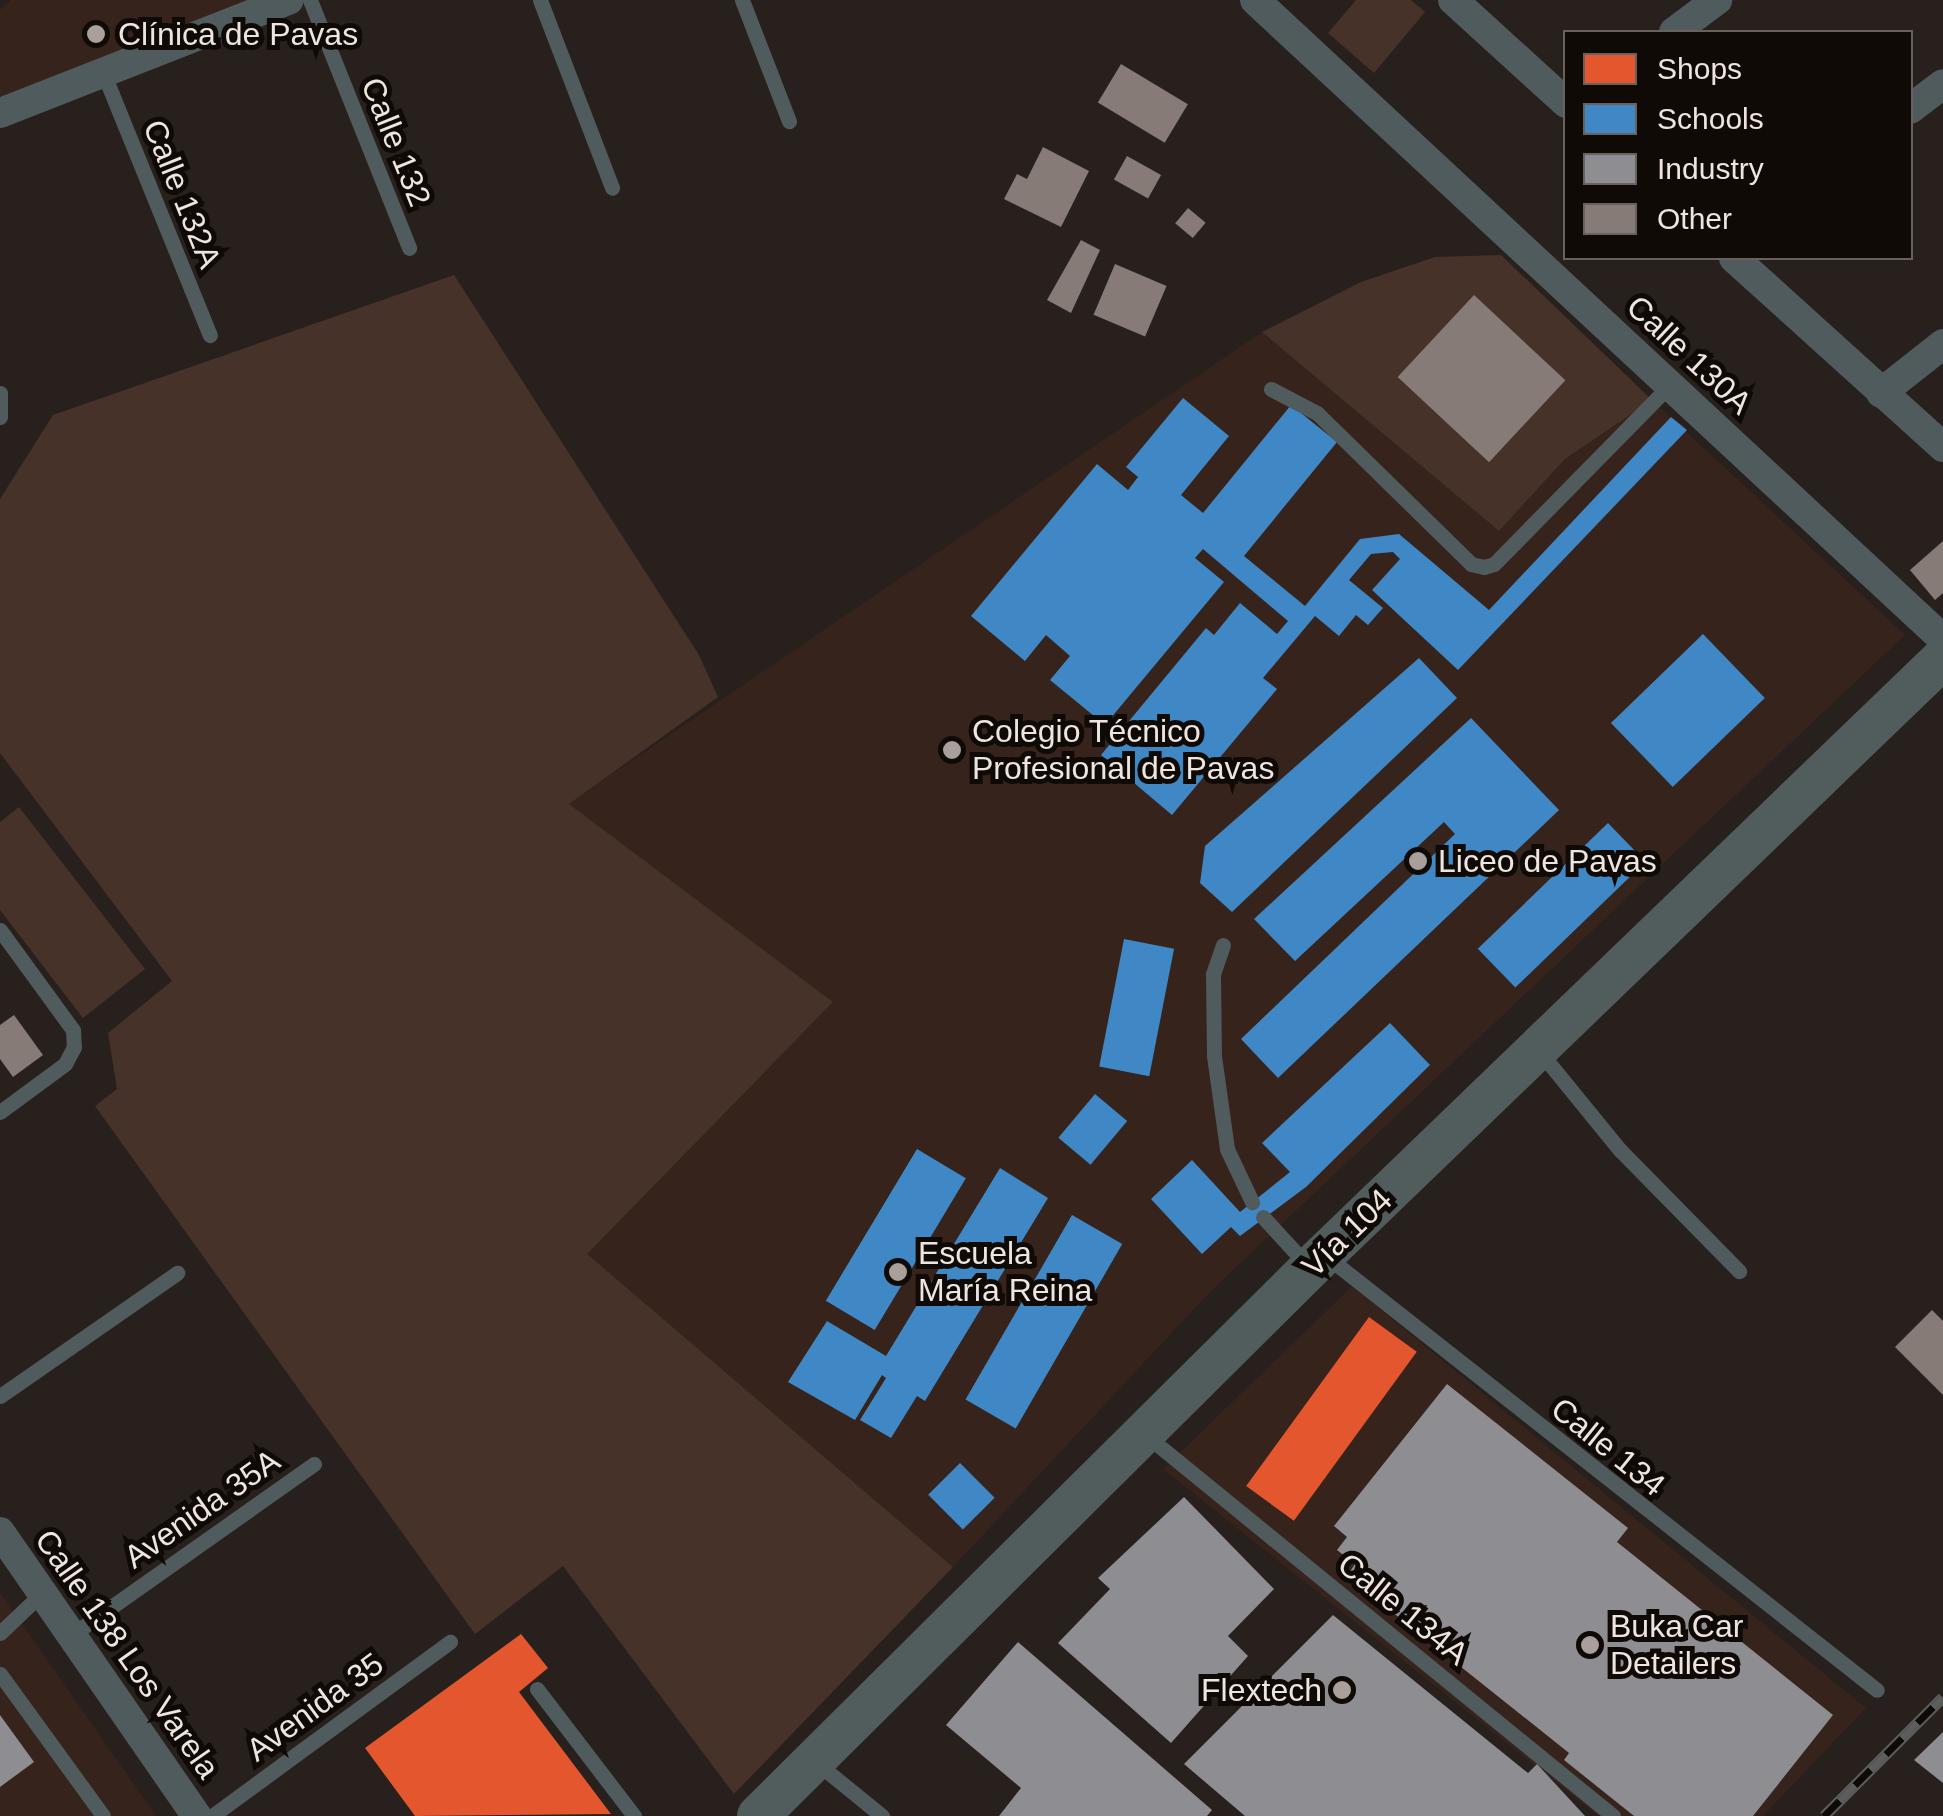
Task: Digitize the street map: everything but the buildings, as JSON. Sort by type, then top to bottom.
[{"type":"main road","name":"Vía 104","points":[[758,1816],[1314,1255],[1538,1049],[1943,658]]},
{"type":"street","points":[[0,113],[288,0]]},
{"type":"street","name":"Calle 130A","points":[[1255,0],[1943,638]]},
{"type":"street","points":[[1453,0],[1563,101]]},
{"type":"street","points":[[1677,30],[1716,0]]},
{"type":"street","points":[[1913,107],[1943,84]]},
{"type":"street","points":[[1736,260],[1943,447]]},
{"type":"street","points":[[1881,392],[1943,344]]},
{"type":"street","name":"Calle 138 Los Varela","points":[[0,1532],[197,1816]]},
{"type":"lane","name":"Calle 132","points":[[310,0],[409,248]]},
{"type":"lane","points":[[540,0],[612,188]]},
{"type":"lane","points":[[742,0],[789,121]]},
{"type":"lane","name":"Calle 132A","points":[[103,72],[210,336]]},
{"type":"lane","points":[[1271,389],[1318,413],[1471,564],[1484,567],[1494,564],[1670,385]]},
{"type":"lane","points":[[0,392],[0,417]]},
{"type":"lane","points":[[0,930],[73,1030],[74,1047],[64,1064],[0,1112]]},
{"type":"lane","points":[[1224,945],[1213,974],[1214,1056],[1227,1148],[1252,1202]]},
{"type":"lane","points":[[1538,1049],[1620,1150],[1739,1271]]},
{"type":"lane","name":"Calle 134","points":[[1263,1218],[1877,1690]]},
{"type":"lane","points":[[0,1396],[177,1273]]},
{"type":"lane","name":"Calle 134A","points":[[1158,1445],[1612,1816]]},
{"type":"lane","name":"Avenida 35A","points":[[73,1634],[314,1464]]},
{"type":"lane","points":[[0,1634],[43,1592]]},
{"type":"lane","name":"Avenida 35","points":[[212,1816],[450,1642]]},
{"type":"lane","points":[[0,1674],[103,1816]]},
{"type":"lane","points":[[537,1689],[634,1816]]},
{"type":"lane","points":[[814,1760],[882,1816]]},
{"type":"shaded area","name":"Clínica de Pavas","points":[[11,0],[287,0],[0,102],[0,10]]},
{"type":"shaded area","points":[[1356,0],[1411,0],[1425,12],[1374,73],[1328,33]]},
{"type":"shaded area","points":[[1501,255],[1652,400],[1565,459],[1499,531],[1262,332],[1361,282],[1435,257]]},
{"type":"shaded area","points":[[454,275],[699,655],[718,697],[569,804],[833,1002],[587,1254],[953,1567],[734,1794],[563,1566],[475,1634],[95,1106],[117,1089],[108,1033],[172,981],[0,753],[0,499],[53,415]]},
{"type":"shaded area","points":[[1262,332],[1499,531],[1565,459],[1652,400],[1905,635],[1211,1291],[953,1567],[586,1254],[833,1002],[568,804]]},
{"type":"shaded area","points":[[19,807],[145,969],[83,1018],[0,910],[0,822]]},
{"type":"shaded area","name":"Buka Car Detailers","points":[[1352,1286],[1866,1708],[1763,1816],[1598,1816],[1163,1469]]},
{"type":"shaded area","points":[[0,1592],[156,1816],[0,1816]]},
{"type":"railway","points":[[1824,1816],[1943,1697]]},
{"type":"place","name":"Clínica de Pavas","points":[[96,34]]},
{"type":"place","name":"Colegio Técnico Profesional de Pavas","points":[[952,750]]},
{"type":"place","name":"Liceo de Pavas","points":[[1418,861]]},
{"type":"place","name":"Escuela María Reina","points":[[898,1272]]},
{"type":"place","name":"Buka Car Detailers","points":[[1590,1645]]},
{"type":"place","name":"Flextech","points":[[1342,1690]]}]
